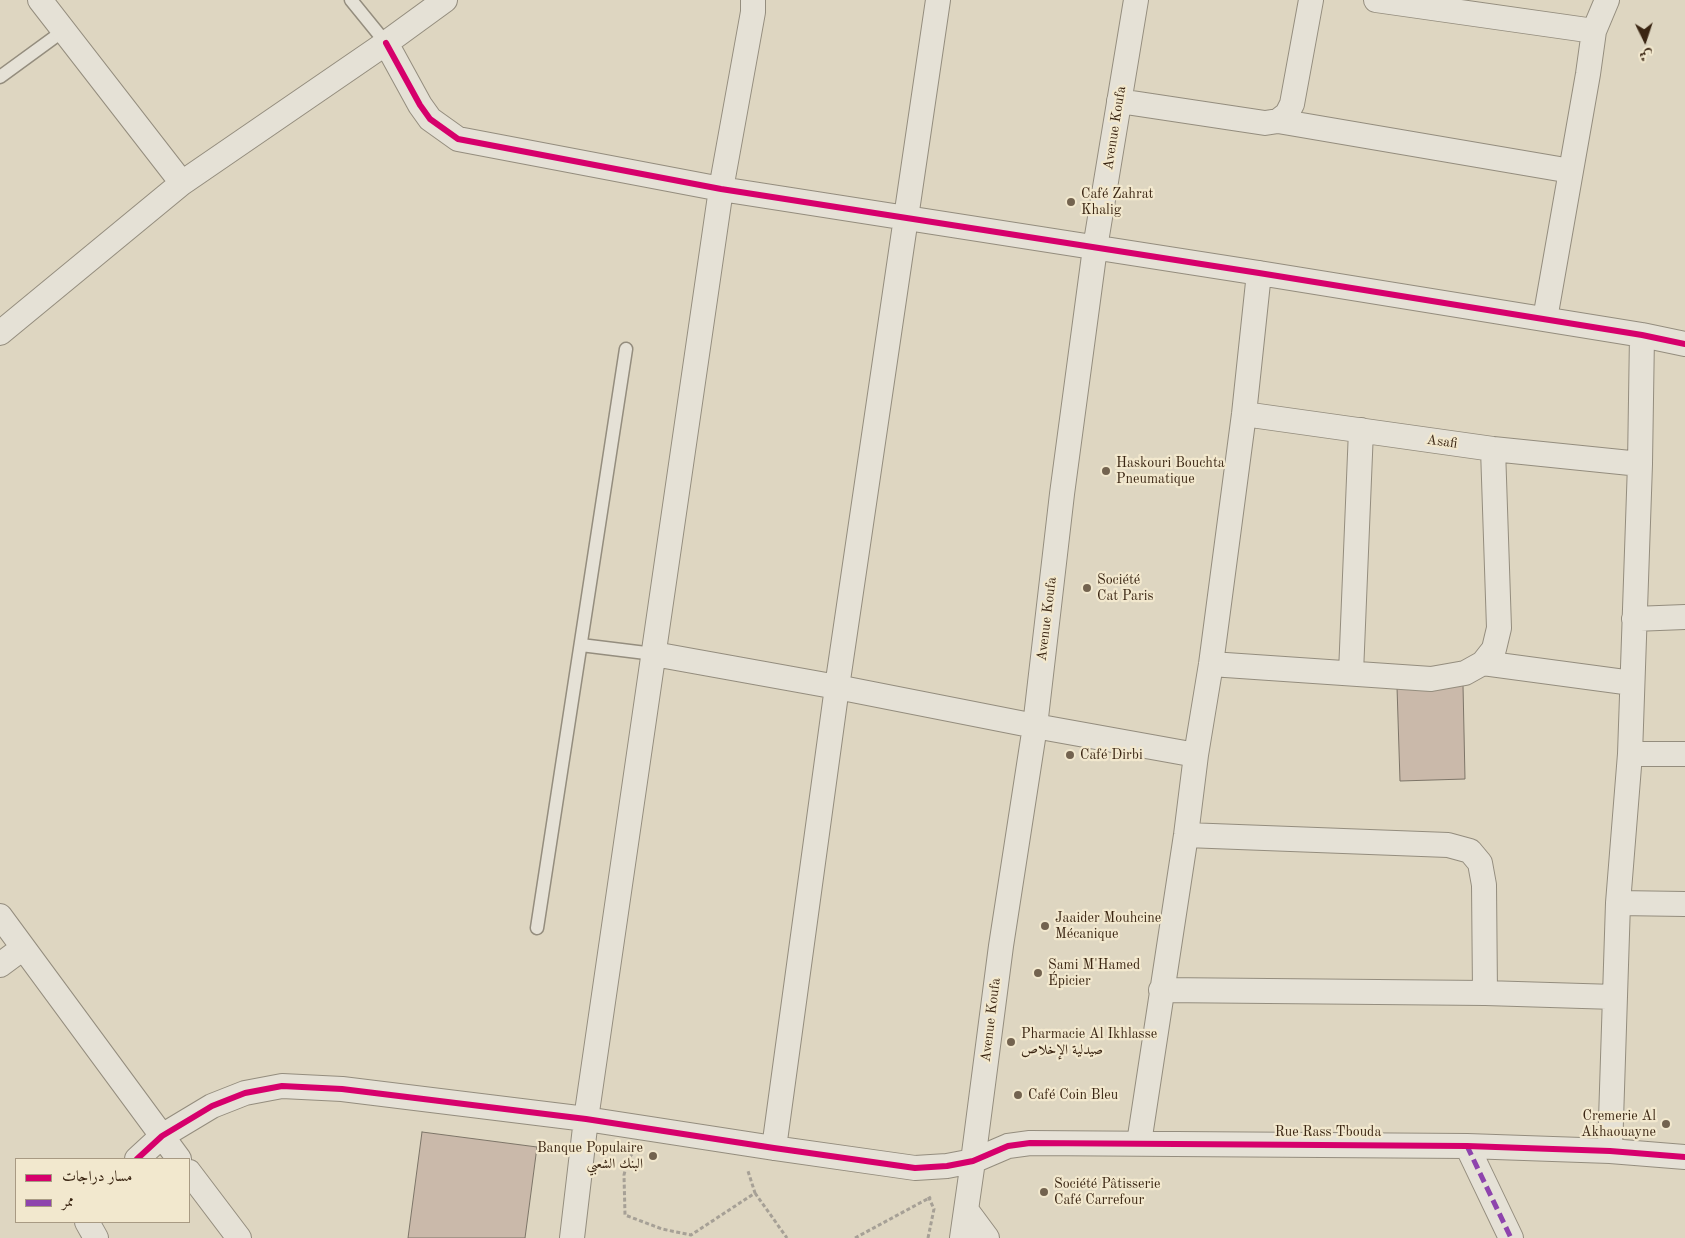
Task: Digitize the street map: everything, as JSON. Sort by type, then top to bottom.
[{"type":"street","points":[[40,0],[182,183]]},
{"type":"street","points":[[0,333],[182,183],[386,43],[445,0]]},
{"type":"street","points":[[572,1238],[586,1119],[721,189],[753,0]]},
{"type":"street","points":[[774,1148],[836,687],[938,0]]},
{"type":"street","name":"Avenue Koufa","points":[[962,1238],[1001,946],[1035,726],[1062,494],[1095,248],[1136,0]]},
{"type":"street","points":[[1278,121],[1287,114],[1292,104],[1311,0]]},
{"type":"street","points":[[1376,0],[1594,31]]},
{"type":"street","points":[[1545,319],[1594,31],[1607,0]]},
{"type":"street","points":[[386,43],[420,105],[430,119],[458,139],[721,189],[1259,273],[1642,335],[1685,344]]},
{"type":"street","points":[[1119,101],[1265,123],[1278,121],[1571,171]]},
{"type":"street","points":[[1139,1143],[1211,664],[1244,414],[1259,273]]},
{"type":"street","points":[[1610,1151],[1618,902],[1630,754],[1640,464],[1642,335]]},
{"type":"street","name":"Asafi","points":[[1244,414],[1493,449],[1640,464]]},
{"type":"street","points":[[1351,673],[1361,430]]},
{"type":"street","points":[[1211,664],[1431,679],[1465,673],[1483,663],[1494,649],[1499,628],[1493,449]]},
{"type":"street","points":[[1634,619],[1685,617]]},
{"type":"street","points":[[654,654],[1196,756]]},
{"type":"street","points":[[1483,663],[1632,683]]},
{"type":"street","points":[[1630,754],[1685,754]]},
{"type":"street","points":[[1186,835],[1448,845],[1470,850],[1480,863],[1484,885],[1485,993]]},
{"type":"street","points":[[1618,902],[1685,904]]},
{"type":"street","points":[[0,916],[179,1158]]},
{"type":"street","points":[[0,965],[23,948]]},
{"type":"street","points":[[1161,990],[1485,993],[1615,997]]},
{"type":"street","name":"Rue Rass Tbouda","points":[[138,1158],[162,1136],[212,1106],[246,1093],[282,1086],[342,1089],[586,1119],[915,1168],[946,1166],[973,1160],[1008,1146],[1030,1142],[1467,1146],[1610,1151],[1685,1157]]},
{"type":"street","points":[[1467,1146],[1511,1238]]},
{"type":"street","points":[[190,1173],[239,1238]]},
{"type":"street","points":[[967,1211],[987,1238]]},
{"type":"street","points":[[88,1223],[96,1238]]},
{"type":"lane","points":[[351,0],[386,43]]},
{"type":"lane","points":[[0,77],[64,31]]},
{"type":"lane","points":[[537,928],[626,349]]},
{"type":"lane","points":[[581,645],[654,654]]},
{"type":"path","points":[[635,1150],[628,1159],[624,1175],[625,1215],[662,1228],[691,1235],[695,1238]]},
{"type":"path","points":[[746,1166],[755,1193],[787,1238]]},
{"type":"path","points":[[855,1238],[930,1197],[938,1190],[946,1166]]},
{"type":"path","points":[[691,1235],[755,1193]]},
{"type":"building","points":[[1463,685],[1465,779],[1400,781],[1397,687]]},
{"type":"building","points":[[422,1132],[537,1147],[525,1238],[408,1238]]},
{"type":"marked path","points":[[1467,1146],[1511,1238]]},
{"type":"cycle path","points":[[386,43],[420,105],[430,119],[458,139],[721,189],[1259,273],[1642,335],[1685,344]]},
{"type":"cycle path","points":[[138,1158],[162,1136],[212,1106],[245,1093],[282,1086],[342,1089],[586,1119],[915,1168],[947,1166],[973,1161],[1008,1146],[1030,1143],[1467,1146],[1610,1151],[1685,1157]]},
{"type":"place","name":"Café Zahrat Khalig","points":[[1071,202]]},
{"type":"place","name":"Haskouri Bouchta Pneumatique","points":[[1106,471]]},
{"type":"place","name":"Société Cat Paris","points":[[1087,588]]},
{"type":"place","name":"Café Dirbi","points":[[1070,755]]},
{"type":"place","name":"Jaaider Mouhcine Mécanique","points":[[1045,926]]},
{"type":"place","name":"Sami M'Hamed Épicier","points":[[1038,973]]},
{"type":"place","name":"Pharmacie Al Ikhlasse صيدلية الإخلاص","points":[[1011,1042]]},
{"type":"place","name":"Café Coin Bleu","points":[[1018,1095]]},
{"type":"place","name":"Cremerie Al Akhaouayne","points":[[1666,1124]]},
{"type":"place","name":"Banque Populaire البنك الشعبي","points":[[653,1156]]},
{"type":"place","name":"Société Pâtisserie Café Carrefour","points":[[1044,1192]]}]
